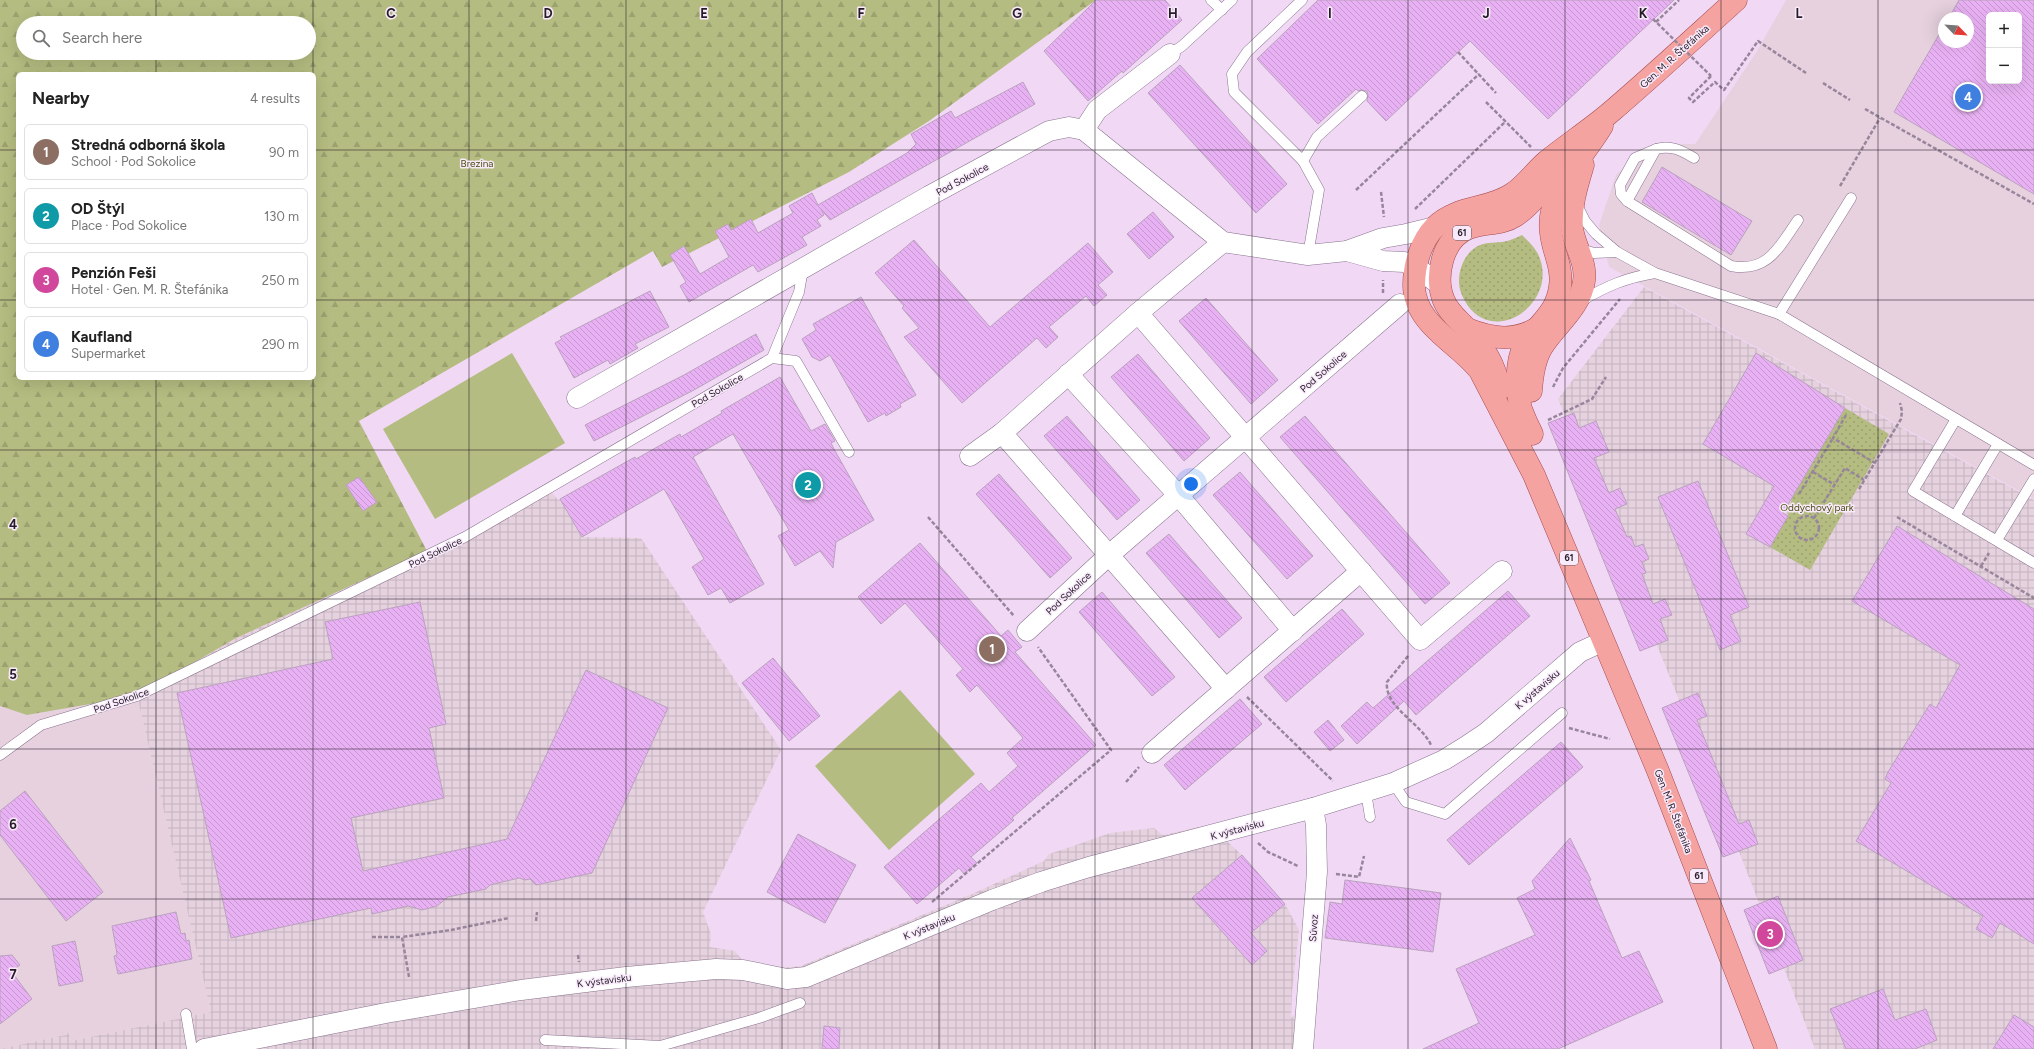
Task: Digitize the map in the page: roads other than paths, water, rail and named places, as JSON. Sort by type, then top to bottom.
[{"type":"main road","name":"Gen. M. R. Štefánika","points":[[1509,429],[1496,370],[1486,350],[1454,316],[1444,301],[1440,285],[1440,271],[1444,254],[1453,240],[1467,229],[1483,224],[1507,221],[1518,214],[1612,111],[1736,0]]},
{"type":"main road","name":"Gen. M. R. Štefánika","points":[[1534,475],[1532,382],[1534,365],[1541,347],[1575,304],[1584,281],[1583,263],[1572,228],[1574,197],[1582,145]]},
{"type":"main road","name":"Gen. M. R. Štefánika","points":[[1534,475],[1480,371],[1471,359],[1435,330],[1420,305],[1415,276],[1420,251],[1435,227],[1452,215],[1465,210],[1501,201],[1513,193],[1546,161],[1582,145]]},
{"type":"main road","name":"Gen. M. R. Štefánika","points":[[1532,434],[1521,408],[1518,382],[1520,358],[1524,345],[1546,319],[1556,303],[1560,287],[1561,269],[1550,234],[1551,218],[1554,201],[1582,145]]},
{"type":"main road","name":"Gen. M. R. Štefánika","points":[[1481,206],[1500,208],[1518,214],[1550,234]]},
{"type":"main road","name":"61","points":[[1536,329],[1575,304]]},
{"type":"main road","name":"Gen. M. R. Štefánika","points":[[1466,328],[1486,336],[1500,338],[1516,337],[1536,329]]},
{"type":"main road","name":"61","points":[[1534,475],[1604,640]]},
{"type":"main road","name":"Gen. M. R. Štefánika","points":[[1604,640],[1658,771],[1766,1049]]},
{"type":"street","points":[[1170,54],[1097,110],[1084,130],[1223,242],[1308,255],[1347,251],[1384,238],[1435,227]]},
{"type":"street","name":"Pod Sokolice","points":[[577,398],[929,196],[1049,131],[1069,127],[1084,130]]},
{"type":"street","points":[[970,456],[1002,433],[1138,313],[1223,242]]},
{"type":"street","points":[[1347,251],[1383,261],[1415,276],[1440,285]]},
{"type":"street","name":"Pod Sokolice","points":[[1027,631],[1108,556],[1400,304]]},
{"type":"street","points":[[1138,313],[1420,640],[1502,571]]},
{"type":"street","points":[[1068,374],[1179,496],[1293,631]]},
{"type":"street","points":[[1002,433],[1108,556],[1229,686]]},
{"type":"street","points":[[1152,753],[1361,572]]},
{"type":"street","name":"K výstavisku","points":[[204,1049],[386,1013],[529,989],[618,978],[716,969],[743,970],[788,979],[806,977],[992,900],[1041,882],[1089,867],[1313,808],[1393,783],[1444,760],[1486,733],[1580,652],[1604,640]]},
{"type":"street","name":"Súvoz","points":[[1303,1049],[1317,872],[1316,825],[1313,808]]},
{"type":"lane","points":[[1211,0],[1222,10]]},
{"type":"lane","points":[[1170,54],[1232,0]]},
{"type":"lane","points":[[1302,0],[1247,52],[1232,74],[1234,92],[1303,161],[1320,190],[1308,255]]},
{"type":"lane","points":[[1303,161],[1317,137],[1362,96]]},
{"type":"lane","points":[[1694,158],[1680,150],[1667,146],[1635,158],[1620,185],[1621,194],[1627,201],[1731,266],[1744,268],[1754,267],[1769,258],[1779,248],[1798,220]]},
{"type":"lane","points":[[1627,201],[1656,149]]},
{"type":"lane","points":[[1574,197],[1585,221],[1596,234],[1617,252],[1655,273],[1779,314],[2034,465]]},
{"type":"lane","points":[[1779,314],[1850,198]]},
{"type":"lane","points":[[1550,234],[1579,249],[1594,253],[1617,252]]},
{"type":"lane","points":[[803,269],[799,292],[772,358],[796,361],[849,452]]},
{"type":"lane","points":[[1575,304],[1613,283],[1632,277],[1655,273]]},
{"type":"lane","name":"Pod Sokolice","points":[[0,756],[41,725],[137,696],[465,537],[772,358]]},
{"type":"lane","points":[[1956,419],[1913,491],[2034,562]]},
{"type":"lane","points":[[1955,516],[1998,444]]},
{"type":"lane","points":[[1997,540],[2034,479]]},
{"type":"lane","points":[[1393,783],[1406,802],[1446,814],[1562,713]]},
{"type":"lane","points":[[1366,792],[1370,817]]},
{"type":"lane","points":[[546,1040],[660,1046],[759,1018],[800,1003]]},
{"type":"lane","points":[[186,1014],[192,1049]]},
{"type":"place","name":"Kaufland","points":[[1968,97]]},
{"type":"place","name":"OD Štýl","points":[[808,485]]},
{"type":"place","name":"Stredná odborná škola","points":[[992,649]]},
{"type":"place","name":"Penzión Feši","points":[[1770,934]]},
{"type":"park label","name":"Brezina","points":[[477,163]]},
{"type":"park label","name":"Oddychový park","points":[[1817,507]]}]
